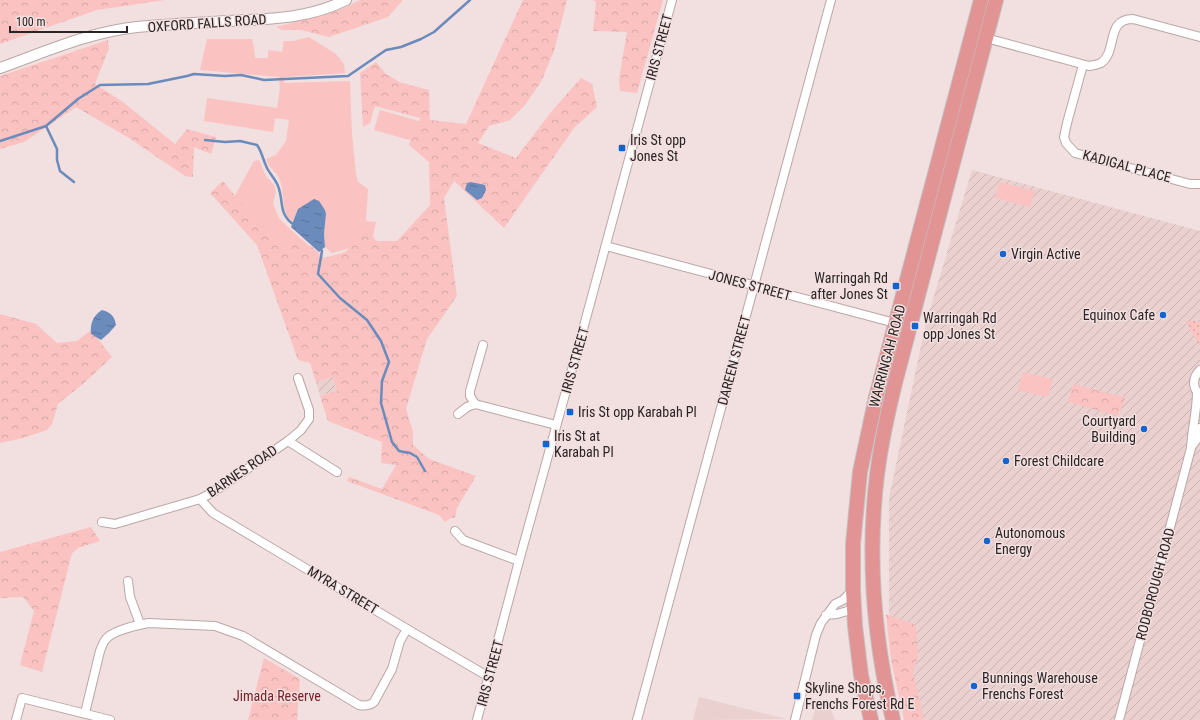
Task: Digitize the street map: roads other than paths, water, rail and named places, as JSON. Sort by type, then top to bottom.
[{"type":"highway","name":"WARRINGAH ROAD","points":[[871,720],[861,675],[854,626],[853,544],[860,472],[869,424],[981,0]]},
{"type":"highway","name":"WARRINGAH ROAD","points":[[893,720],[881,661],[874,591],[872,560],[877,475],[888,412],[896,379],[996,0]]},
{"type":"street","name":"OXFORD FALLS ROAD","points":[[0,68],[81,38],[111,31],[136,27],[274,19],[303,15],[329,8],[346,0]]},
{"type":"street","name":"IRIS STREET","points":[[477,720],[672,0]]},
{"type":"street","name":"DAREEN STREET","points":[[637,720],[831,0]]},
{"type":"street","points":[[986,38],[1089,66],[1101,62],[1107,56],[1116,27],[1120,22],[1125,20],[1133,18],[1200,37]]},
{"type":"street","name":"KADIGAL PLACE","points":[[1083,65],[1064,137],[1070,149],[1075,153],[1190,184],[1200,184]]},
{"type":"street","name":"JONES STREET","points":[[606,246],[895,323]]},
{"type":"street","points":[[475,404],[470,396],[470,391],[483,345]]},
{"type":"street","name":"RODBOROUGH ROAD","points":[[1191,448],[1191,435],[1198,393],[1195,388],[1194,381],[1200,370]]},
{"type":"street","name":"BARNES ROAD","points":[[102,522],[115,524],[200,499],[215,491],[288,440],[301,430],[309,420],[309,410],[298,378]]},
{"type":"street","points":[[458,414],[467,407],[475,404],[556,425]]},
{"type":"street","name":"RODBOROUGH ROAD","points":[[1119,720],[1191,448],[1200,428]]},
{"type":"street","points":[[288,440],[337,472]]},
{"type":"street","name":"MYRA STREET","points":[[200,499],[213,513],[489,677]]},
{"type":"street","points":[[455,531],[463,540],[519,561]]},
{"type":"street","points":[[128,581],[130,597],[140,624]]},
{"type":"street","points":[[795,720],[816,635],[821,622],[834,604],[843,600],[853,590]]},
{"type":"street","points":[[826,615],[837,614],[854,609]]},
{"type":"street","points":[[85,714],[100,651],[106,638],[140,624],[166,623],[215,626],[243,636],[359,705],[364,706],[372,704],[392,669],[400,641],[407,629]]},
{"type":"street","points":[[16,720],[22,698],[110,720]]},
{"type":"water","points":[[471,182],[485,185],[486,190],[482,198],[477,200],[465,190],[467,183]]},
{"type":"water","points":[[314,199],[319,201],[326,214],[324,234],[325,247],[319,252],[291,227],[298,209]]},
{"type":"water","points":[[102,310],[112,315],[116,325],[101,340],[91,334],[91,330],[94,317]]},
{"type":"waterway","points":[[0,141],[46,126],[78,99],[100,85],[148,84],[194,74],[225,76],[241,75],[264,80],[348,76],[386,50],[401,47],[434,32],[470,0]]},
{"type":"waterway","points":[[46,126],[57,149],[57,160],[60,171],[74,182]]},
{"type":"waterway","points":[[205,140],[225,142],[240,141],[257,145],[267,168],[278,186],[283,212],[289,221],[294,225]]},
{"type":"waterway","points":[[320,249],[322,251],[318,274],[340,298],[367,320],[381,341],[389,362],[382,381],[381,403],[392,442],[399,451],[410,453],[417,457],[425,471]]},
{"type":"place","name":"Iris St opp Jones St","points":[[622,148]]},
{"type":"place","name":"Virgin Active","points":[[1003,254]]},
{"type":"place","name":"Warringah Rd after Jones St","points":[[896,286]]},
{"type":"place","name":"Equinox Cafe","points":[[1163,315]]},
{"type":"place","name":"Warringah Rd opp Jones St","points":[[915,326]]},
{"type":"place","name":"Iris St opp Karabah Pl","points":[[570,412]]},
{"type":"place","name":"Courtyard Building","points":[[1144,429]]},
{"type":"place","name":"Iris St at Karabah Pl","points":[[546,444]]},
{"type":"place","name":"Forest Childcare","points":[[1006,461]]},
{"type":"place","name":"Autonomous Energy","points":[[987,541]]},
{"type":"place","name":"Bunnings Warehouse Frenchs Forest","points":[[974,686]]},
{"type":"place","name":"Skyline Shops, Frenchs Forest Rd E","points":[[797,696]]},
{"type":"park label","name":"Jimada Reserve","points":[[277,696]]}]
